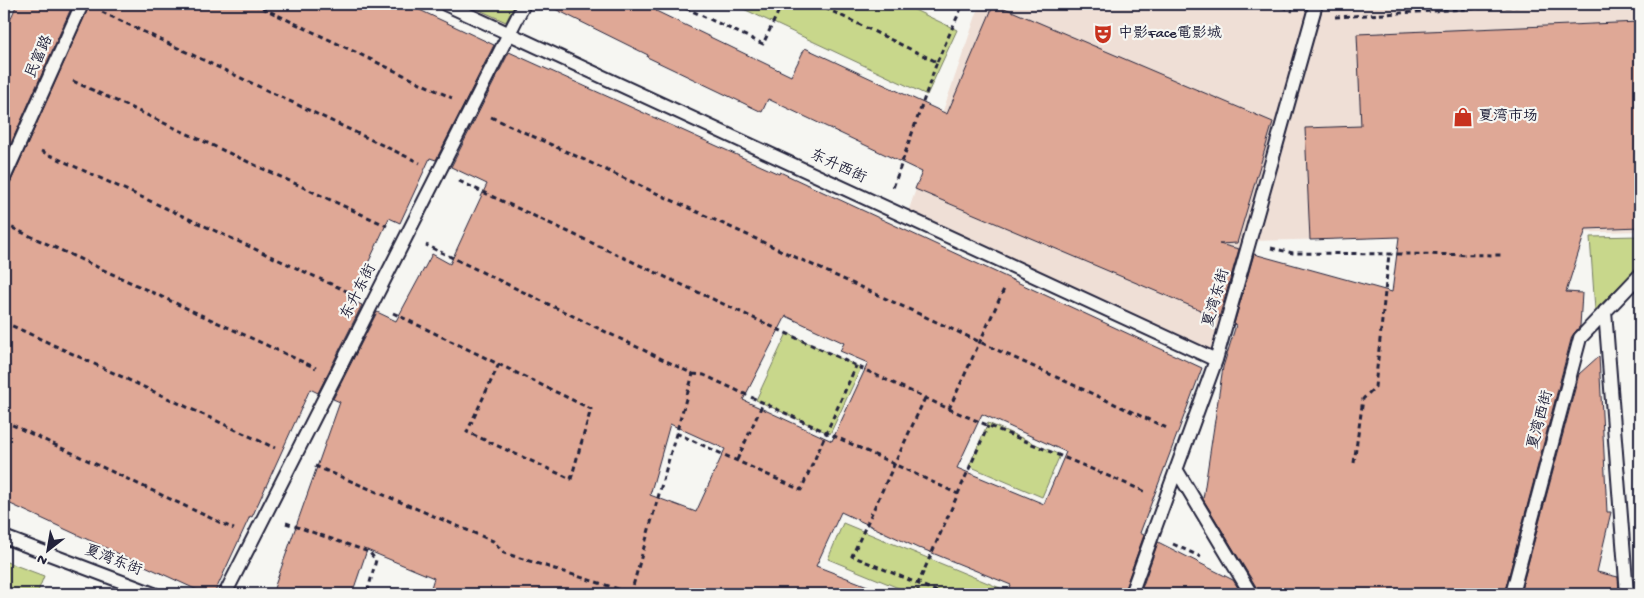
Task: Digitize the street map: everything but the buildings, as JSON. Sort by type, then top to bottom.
[{"type":"lane","name":"东升西街","points":[[445,4],[1216,360]]},
{"type":"lane","name":"东升东街","points":[[224,594],[524,4]]},
{"type":"lane","name":"夏湾东街","points":[[1131,594],[1216,360],[1316,4]]},
{"type":"lane","name":"民富路","points":[[4,178],[52,71],[88,6]]},
{"type":"lane","name":"夏湾西街","points":[[1512,594],[1580,338],[1640,275]]},
{"type":"lane","points":[[1605,311],[1627,594]]},
{"type":"lane","points":[[1176,469],[1251,594]]},
{"type":"lane","name":"夏湾东街","points":[[4,537],[154,594]]},
{"type":"path","points":[[4,12],[7,4]]},
{"type":"path","points":[[254,4],[471,107],[1188,438]]},
{"type":"path","points":[[677,4],[763,44],[782,4]]},
{"type":"path","points":[[817,4],[937,62]]},
{"type":"path","points":[[886,207],[937,62],[962,4]]},
{"type":"path","points":[[1274,4],[1312,19],[1546,4]]},
{"type":"path","points":[[1408,4],[1409,12]]},
{"type":"path","points":[[88,6],[438,172],[925,398],[1165,500]]},
{"type":"path","points":[[52,71],[406,236],[693,374],[704,375],[958,494]]},
{"type":"path","points":[[20,141],[372,303],[500,364],[591,408],[571,479],[467,432],[500,364]]},
{"type":"path","points":[[4,224],[335,376]]},
{"type":"path","points":[[1249,242],[1293,253],[1502,255]]},
{"type":"path","points":[[1354,463],[1363,398],[1375,387],[1389,254]]},
{"type":"path","points":[[949,409],[1015,267]]},
{"type":"path","points":[[4,322],[294,457],[492,541],[504,553],[631,593],[693,374]]},
{"type":"path","points":[[676,433],[801,490],[856,366]]},
{"type":"path","points":[[925,398],[852,556],[943,594]]},
{"type":"path","points":[[737,460],[763,403]]},
{"type":"path","points":[[4,421],[253,538]]},
{"type":"path","points":[[918,594],[918,584],[988,426]]},
{"type":"path","points":[[264,516],[369,552],[376,560],[367,594]]},
{"type":"path","points":[[1153,534],[1205,559]]},
{"type":"shaded area","points":[[450,4],[521,4],[508,30]]},
{"type":"shaded area","points":[[980,4],[1314,4],[1215,356],[907,215]]},
{"type":"shaded area","name":"夏湾市场","points":[[1319,4],[1640,4],[1640,231],[1251,241]]},
{"type":"green space","points":[[466,4],[515,4],[506,22]]},
{"type":"green space","points":[[733,4],[902,4],[957,30],[927,95]]},
{"type":"green space","points":[[1640,236],[1640,265],[1595,310],[1590,237]]},
{"type":"green space","points":[[787,333],[861,368],[830,434],[756,400]]},
{"type":"green space","points":[[988,423],[1060,455],[1042,497],[969,466]]},
{"type":"green space","points":[[843,523],[1000,588],[997,594],[913,594],[828,559]]},
{"type":"green space","points":[[4,561],[44,576],[37,594],[4,594]]},
{"type":"place","name":"中影Face電影城","points":[[1103,34]]},
{"type":"place","name":"夏湾市场","points":[[1463,117]]}]
